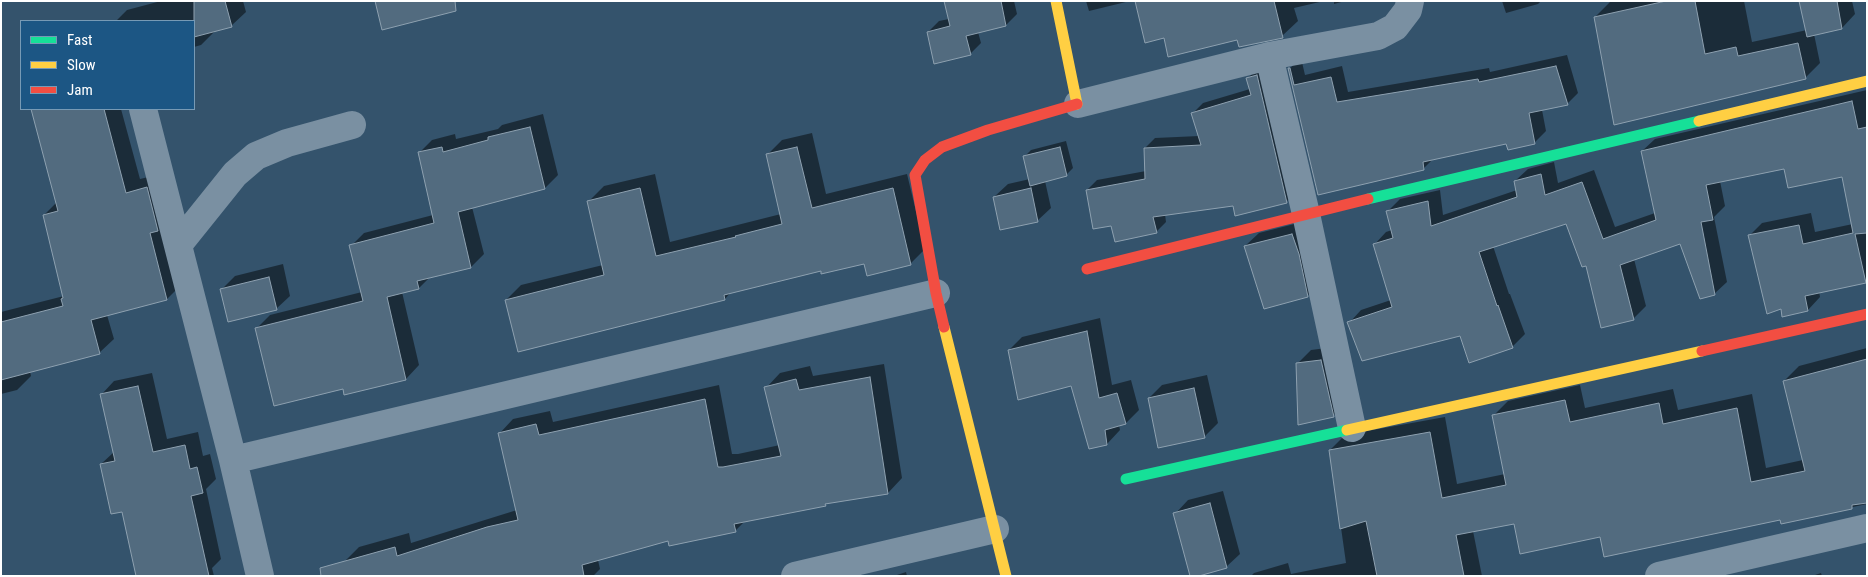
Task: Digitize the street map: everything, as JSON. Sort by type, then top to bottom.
[{"type":"street","points":[[1056,1],[1078,104]]},
{"type":"street","points":[[1006,576],[936,293],[915,174],[925,160],[942,147],[979,133],[1078,104],[1269,56],[1378,36],[1395,27],[1408,10],[1410,1]]},
{"type":"street","points":[[1269,56],[1306,214],[1352,428]]},
{"type":"street","points":[[1087,269],[1306,214],[1867,81]]},
{"type":"street","points":[[143,110],[233,460],[260,576]]},
{"type":"street","points":[[178,245],[235,174],[256,156],[287,143],[352,125]]},
{"type":"street","points":[[233,460],[936,293]]},
{"type":"street","points":[[1126,479],[1867,314]]},
{"type":"street","points":[[1659,576],[1867,528]]},
{"type":"street","points":[[796,576],[995,529]]},
{"type":"building","points":[[194,1],[225,1],[232,27],[195,37]]},
{"type":"building","points":[[375,1],[455,1],[456,11],[382,30]]},
{"type":"building","points":[[944,1],[1001,1],[1006,26],[966,36],[971,55],[934,64],[927,32],[950,26]]},
{"type":"building","points":[[1135,1],[1274,1],[1283,38],[1239,47],[1237,40],[1168,57],[1164,38],[1145,43]]},
{"type":"building","points":[[1666,1],[1695,1],[1705,54],[1736,47],[1738,56],[1798,43],[1806,79],[1614,125],[1594,17]]},
{"type":"building","points":[[1799,1],[1837,1],[1842,29],[1807,37]]},
{"type":"building","points":[[1556,66],[1568,105],[1529,113],[1535,144],[1508,150],[1506,144],[1423,162],[1424,170],[1318,195],[1288,68],[1290,68],[1294,85],[1331,77],[1337,102],[1478,79],[1479,82]]},
{"type":"building","points":[[1257,75],[1287,203],[1235,216],[1233,206],[1153,217],[1157,233],[1115,242],[1111,226],[1093,229],[1086,190],[1145,179],[1144,148],[1201,145],[1191,113],[1251,95],[1246,78]]},
{"type":"building","points":[[1852,101],[1858,129],[1867,127],[1867,233],[1855,234],[1866,283],[1805,296],[1808,311],[1782,317],[1781,309],[1767,314],[1748,235],[1799,225],[1803,244],[1853,233],[1842,177],[1788,188],[1784,169],[1706,185],[1713,220],[1701,222],[1715,295],[1700,299],[1680,244],[1620,265],[1634,320],[1601,328],[1586,266],[1582,267],[1566,224],[1479,252],[1513,348],[1469,363],[1460,336],[1362,361],[1347,322],[1392,307],[1373,244],[1393,238],[1386,211],[1428,201],[1431,226],[1517,197],[1514,181],[1541,174],[1545,195],[1582,182],[1603,239],[1656,220],[1641,151]]},
{"type":"building","points":[[31,110],[104,110],[126,193],[147,187],[158,231],[150,233],[167,300],[91,320],[100,354],[1,380],[1,322],[63,306],[61,299],[63,298],[43,215],[58,211]]},
{"type":"building","points":[[530,127],[545,189],[458,212],[471,268],[417,281],[419,289],[387,297],[406,380],[344,395],[343,389],[274,406],[255,328],[363,301],[349,245],[434,223],[418,152],[442,147],[443,152],[488,140],[488,137]]},
{"type":"building","points":[[797,147],[812,208],[893,188],[911,265],[867,276],[864,264],[821,274],[821,271],[724,295],[725,300],[518,352],[505,300],[604,275],[587,201],[640,188],[656,256],[736,237],[782,224],[766,154]]},
{"type":"building","points":[[1060,147],[1067,176],[1030,186],[1023,156]]},
{"type":"building","points":[[1031,188],[1038,222],[1000,230],[993,197]]},
{"type":"building","points":[[1292,234],[1299,254],[1308,297],[1264,309],[1244,246]]},
{"type":"building","points":[[269,277],[277,310],[228,322],[220,289]]},
{"type":"building","points":[[1087,331],[1099,398],[1117,393],[1126,424],[1105,430],[1107,445],[1089,449],[1071,386],[1018,400],[1008,350]]},
{"type":"building","points":[[1867,359],[1867,503],[1852,505],[1852,509],[1781,524],[1780,520],[1604,557],[1600,537],[1520,554],[1514,524],[1456,535],[1464,576],[1377,576],[1366,521],[1340,529],[1329,450],[1430,432],[1442,498],[1506,485],[1492,415],[1565,400],[1570,422],[1659,403],[1663,424],[1737,408],[1751,482],[1805,471],[1783,381]]},
{"type":"building","points":[[1321,360],[1334,417],[1298,425],[1296,363]]},
{"type":"building","points":[[870,377],[888,494],[825,504],[826,506],[734,524],[736,532],[669,546],[668,541],[582,565],[584,576],[321,576],[320,568],[395,547],[397,556],[487,527],[518,520],[498,433],[536,424],[539,435],[705,399],[718,467],[723,467],[781,456],[764,387],[796,379],[799,390]]},
{"type":"building","points":[[138,386],[153,452],[185,445],[190,469],[197,467],[203,493],[191,496],[209,576],[136,576],[122,512],[111,514],[100,464],[115,461],[100,394]]},
{"type":"building","points":[[1194,388],[1205,438],[1158,448],[1148,398]]},
{"type":"building","points":[[1210,503],[1227,568],[1199,576],[1190,576],[1173,513]]},
{"type":"traffic: fast","points":[[1368,199],[1699,121]]},
{"type":"traffic: fast","points":[[1126,479],[1347,430]]},
{"type":"traffic: slow","points":[[1056,1],[1077,104]]},
{"type":"traffic: slow","points":[[1699,121],[1867,81]]},
{"type":"traffic: slow","points":[[944,327],[1006,576]]},
{"type":"traffic: slow","points":[[1347,430],[1702,351]]},
{"type":"traffic: jam","points":[[944,327],[915,175],[925,160],[942,147],[988,130],[1077,104]]},
{"type":"traffic: jam","points":[[1087,269],[1368,199]]},
{"type":"traffic: jam","points":[[1702,351],[1867,314]]}]
